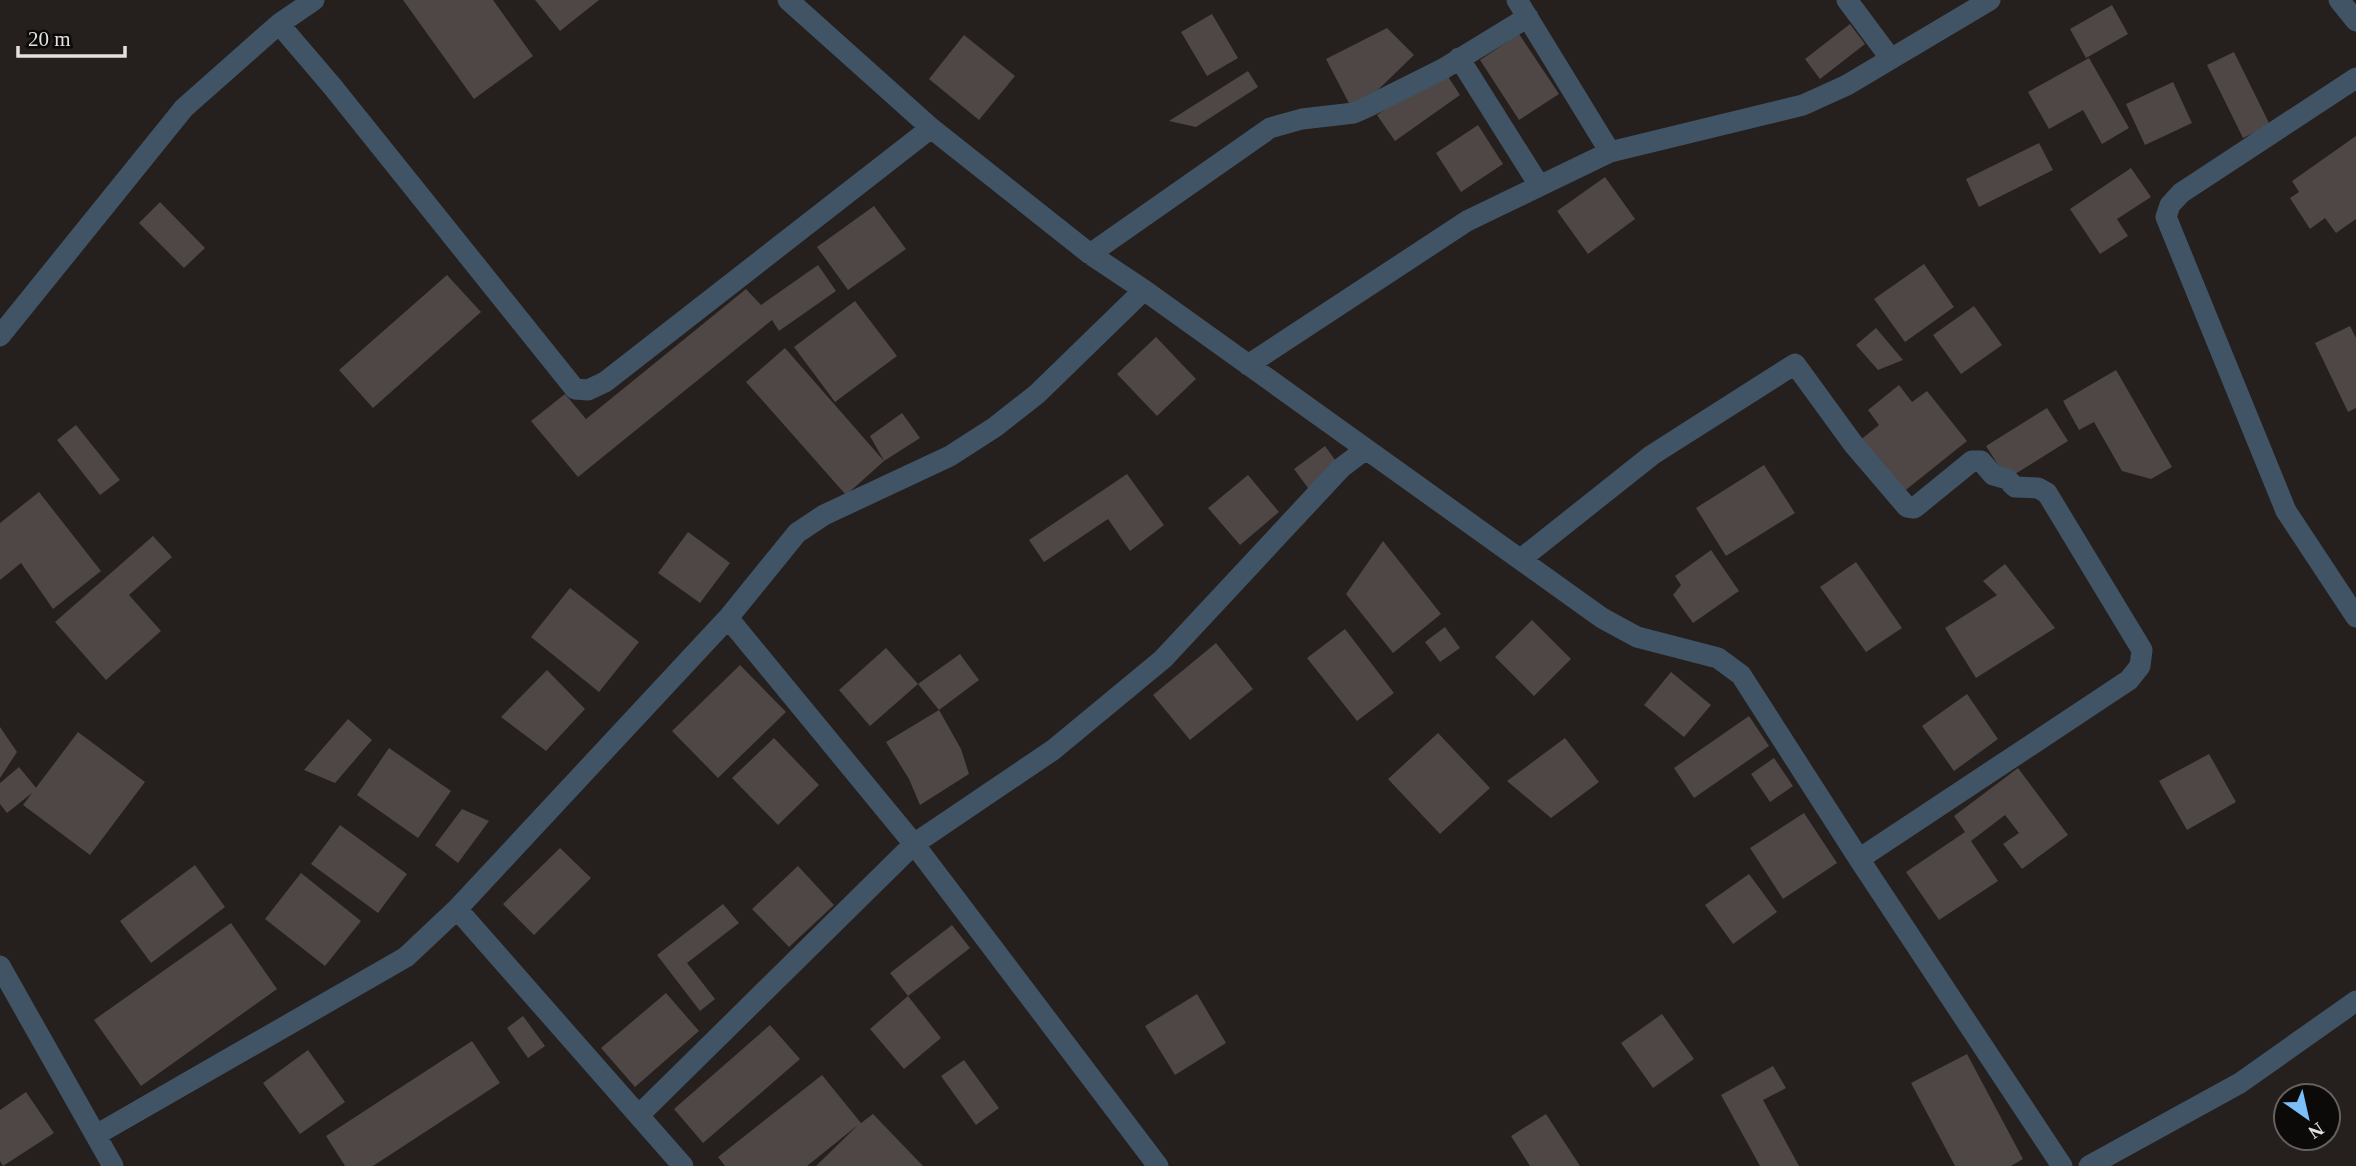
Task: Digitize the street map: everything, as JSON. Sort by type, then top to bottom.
[{"type":"street","points":[[0,336],[184,108],[279,24],[314,0]]},
{"type":"street","points":[[789,0],[931,128],[1090,254],[1602,618],[1637,637],[1718,658],[1741,675],[2062,1166]]},
{"type":"street","points":[[1847,0],[1891,60]]},
{"type":"street","points":[[1248,365],[1437,238],[1539,185],[1610,152],[1803,105],[1847,85],[1990,0]]},
{"type":"street","points":[[2339,0],[2356,21]]},
{"type":"street","points":[[1090,254],[1270,128],[1302,118],[1354,113],[1443,69],[1522,8],[1610,152]]},
{"type":"street","points":[[279,24],[575,388],[589,390],[605,382],[931,128]]},
{"type":"street","points":[[1459,58],[1539,185]]},
{"type":"street","points":[[2356,78],[2181,193],[2171,205],[2166,217],[2286,510],[2356,617]]},
{"type":"street","points":[[96,1135],[406,957],[457,909],[727,618],[797,533],[824,515],[950,456],[995,428],[1037,394],[1144,290]]},
{"type":"street","points":[[1521,559],[1652,455],[1795,364],[1854,445],[1907,507],[1918,505],[1972,461],[1981,461],[1993,475],[2007,479],[2015,487],[2038,488],[2047,494],[2142,650],[2140,666],[2129,680],[1859,859]]},
{"type":"street","points":[[639,1115],[914,844],[1053,750],[1163,659],[1341,468],[1366,449]]},
{"type":"street","points":[[727,618],[914,844],[1158,1166]]},
{"type":"street","points":[[457,909],[683,1166]]},
{"type":"street","points":[[0,966],[113,1166]]},
{"type":"street","points":[[2089,1166],[2240,1083],[2356,1001]]},
{"type":"building","points":[[403,0],[493,0],[533,56],[474,99]]},
{"type":"building","points":[[535,0],[599,0],[560,31]]},
{"type":"building","points":[[2112,5],[2128,34],[2086,58],[2070,29]]},
{"type":"building","points":[[1212,14],[1238,58],[1207,76],[1181,32]]},
{"type":"building","points":[[1850,24],[1865,44],[1820,79],[1805,59]]},
{"type":"building","points":[[1387,28],[1414,55],[1354,113],[1326,59]]},
{"type":"building","points":[[1519,34],[1559,94],[1519,120],[1480,60]]},
{"type":"building","points":[[964,35],[1015,76],[979,120],[929,79]]},
{"type":"building","points":[[2234,52],[2270,125],[2243,138],[2207,65]]},
{"type":"building","points":[[2089,58],[2129,128],[2102,144],[2083,110],[2049,129],[2028,92]]},
{"type":"building","points":[[1443,69],[1460,95],[1395,141],[1377,115]]},
{"type":"building","points":[[1248,71],[1258,87],[1196,127],[1169,121]]},
{"type":"building","points":[[2173,82],[2192,123],[2145,145],[2126,104]]},
{"type":"building","points":[[1478,125],[1503,164],[1461,192],[1436,153]]},
{"type":"building","points":[[2356,136],[2356,219],[2336,233],[2325,218],[2310,229],[2290,198],[2299,192],[2292,181]]},
{"type":"building","points":[[2039,143],[2053,170],[1979,207],[1966,179]]},
{"type":"building","points":[[2131,168],[2151,197],[2117,219],[2128,236],[2100,254],[2070,209]]},
{"type":"building","points":[[1605,177],[1635,219],[1588,254],[1557,211]]},
{"type":"building","points":[[160,202],[205,248],[184,268],[139,223]]},
{"type":"building","points":[[874,206],[906,249],[848,290],[817,247]]},
{"type":"building","points":[[1924,264],[1954,307],[1905,342],[1874,299]]},
{"type":"building","points":[[818,265],[836,291],[779,331],[772,320],[578,477],[531,421],[565,394],[586,419],[746,289],[761,305]]},
{"type":"building","points":[[447,275],[481,312],[373,408],[339,370]]},
{"type":"building","points":[[855,301],[897,356],[835,402],[794,347]]},
{"type":"building","points":[[1974,306],[2002,345],[1961,374],[1933,335]]},
{"type":"building","points":[[2350,326],[2356,338],[2356,408],[2348,412],[2315,343]]},
{"type":"building","points":[[1876,328],[1903,360],[1878,370],[1856,345]]},
{"type":"building","points":[[1156,337],[1196,379],[1157,416],[1117,374]]},
{"type":"building","points":[[785,348],[884,461],[846,495],[746,382]]},
{"type":"building","points":[[2116,370],[2172,467],[2151,479],[2122,471],[2094,422],[2079,430],[2063,401]]},
{"type":"building","points":[[1899,385],[1912,402],[1927,391],[1967,441],[1897,497],[1854,445],[1879,425],[1868,410]]},
{"type":"building","points":[[2047,408],[2068,441],[2007,479],[1986,446]]},
{"type":"building","points":[[902,413],[920,438],[884,461],[870,436]]},
{"type":"building","points":[[76,425],[120,480],[100,495],[57,440]]},
{"type":"building","points":[[1325,446],[1341,468],[1311,492],[1294,469]]},
{"type":"building","points":[[1764,465],[1795,513],[1726,556],[1696,508]]},
{"type":"building","points":[[1127,474],[1164,525],[1130,551],[1108,519],[1044,562],[1029,540]]},
{"type":"building","points":[[1248,475],[1279,512],[1240,545],[1208,508]]},
{"type":"building","points":[[39,492],[101,571],[53,609],[21,563],[0,580],[0,523]]},
{"type":"building","points":[[688,532],[730,563],[700,603],[658,573]]},
{"type":"building","points":[[153,536],[172,557],[129,595],[161,631],[106,680],[55,622]]},
{"type":"building","points":[[1383,541],[1441,614],[1393,653],[1346,594]]},
{"type":"building","points":[[1711,550],[1739,591],[1693,623],[1673,595],[1681,585],[1675,576]]},
{"type":"building","points":[[1856,562],[1902,628],[1866,652],[1820,587]]},
{"type":"building","points":[[2005,564],[2055,628],[1976,678],[1945,628],[1997,595],[1983,581]]},
{"type":"building","points":[[570,588],[639,642],[599,692],[531,637]]},
{"type":"building","points":[[1532,620],[1571,659],[1534,696],[1495,657]]},
{"type":"building","points":[[1445,627],[1460,648],[1440,662],[1425,642]]},
{"type":"building","points":[[1345,629],[1394,693],[1357,721],[1307,658]]},
{"type":"building","points":[[1216,643],[1253,689],[1190,740],[1153,695]]},
{"type":"building","points":[[886,648],[918,684],[870,726],[839,690]]},
{"type":"building","points":[[960,654],[979,680],[939,710],[918,684]]},
{"type":"building","points":[[740,665],[786,712],[718,778],[672,731]]},
{"type":"building","points":[[547,670],[585,709],[546,751],[501,717]]},
{"type":"building","points":[[1671,672],[1711,705],[1684,737],[1644,705]]},
{"type":"building","points":[[1967,694],[1998,739],[1954,771],[1922,726]]},
{"type":"building","points":[[939,710],[961,749],[969,774],[920,805],[909,779],[886,742]]},
{"type":"building","points":[[1749,716],[1769,746],[1694,798],[1674,768]]},
{"type":"building","points":[[348,719],[372,740],[335,783],[304,770]]},
{"type":"building","points":[[0,727],[17,752],[0,778]]},
{"type":"building","points":[[78,732],[145,782],[90,855],[23,805]]},
{"type":"building","points":[[1438,733],[1490,788],[1440,834],[1388,779]]},
{"type":"building","points":[[774,738],[819,785],[778,825],[732,778]]},
{"type":"building","points":[[1565,738],[1599,782],[1551,818],[1507,781]]},
{"type":"building","points":[[389,748],[451,791],[418,838],[357,795]]},
{"type":"building","points":[[2209,754],[2236,802],[2187,830],[2159,781]]},
{"type":"building","points":[[1774,758],[1793,786],[1770,802],[1751,774]]},
{"type":"building","points":[[19,767],[37,789],[7,813],[0,804],[0,783]]},
{"type":"building","points":[[2018,768],[2068,835],[2022,869],[2003,844],[2019,833],[2005,815],[1971,841],[1998,881],[1939,920],[1906,872],[1965,832],[1954,816]]},
{"type":"building","points":[[462,809],[489,821],[458,863],[435,845]]},
{"type":"building","points":[[1804,813],[1837,863],[1783,899],[1750,848]]},
{"type":"building","points":[[340,825],[407,874],[378,913],[311,864]]},
{"type":"building","points":[[560,848],[591,878],[534,935],[503,904]]},
{"type":"building","points":[[195,865],[225,907],[151,963],[120,921]]},
{"type":"building","points":[[798,866],[834,905],[789,947],[752,909]]},
{"type":"building","points":[[301,873],[361,921],[325,966],[265,919]]},
{"type":"building","points":[[1749,874],[1777,912],[1733,944],[1705,905]]},
{"type":"building","points":[[723,904],[739,923],[687,963],[715,999],[700,1011],[657,955]]},
{"type":"building","points":[[231,923],[277,989],[141,1086],[94,1020]]},
{"type":"building","points":[[952,925],[970,948],[908,996],[890,973]]},
{"type":"building","points":[[666,993],[699,1031],[635,1087],[601,1048]]},
{"type":"building","points":[[1197,994],[1226,1043],[1175,1075],[1145,1026]]},
{"type":"building","points":[[908,996],[941,1038],[904,1069],[870,1029]]},
{"type":"building","points":[[1662,1014],[1694,1059],[1653,1088],[1621,1043]]},
{"type":"building","points":[[523,1016],[545,1046],[528,1058],[507,1028]]},
{"type":"building","points":[[770,1025],[800,1059],[703,1143],[674,1109]]},
{"type":"building","points":[[472,1041],[500,1083],[373,1166],[345,1166],[326,1136]]},
{"type":"building","points":[[308,1050],[345,1102],[300,1134],[263,1083]]},
{"type":"building","points":[[1967,1054],[2023,1159],[2011,1166],[1955,1166],[1911,1083]]},
{"type":"building","points":[[964,1060],[999,1108],[976,1125],[941,1076]]},
{"type":"building","points":[[1773,1066],[1786,1088],[1763,1100],[1799,1166],[1760,1166],[1721,1095]]},
{"type":"building","points":[[822,1075],[861,1123],[873,1114],[923,1166],[816,1166],[858,1125],[807,1166],[725,1166],[718,1157]]},
{"type":"building","points":[[26,1092],[54,1133],[3,1166],[0,1161],[0,1110]]},
{"type":"building","points":[[1546,1114],[1580,1166],[1530,1166],[1511,1136]]}]
